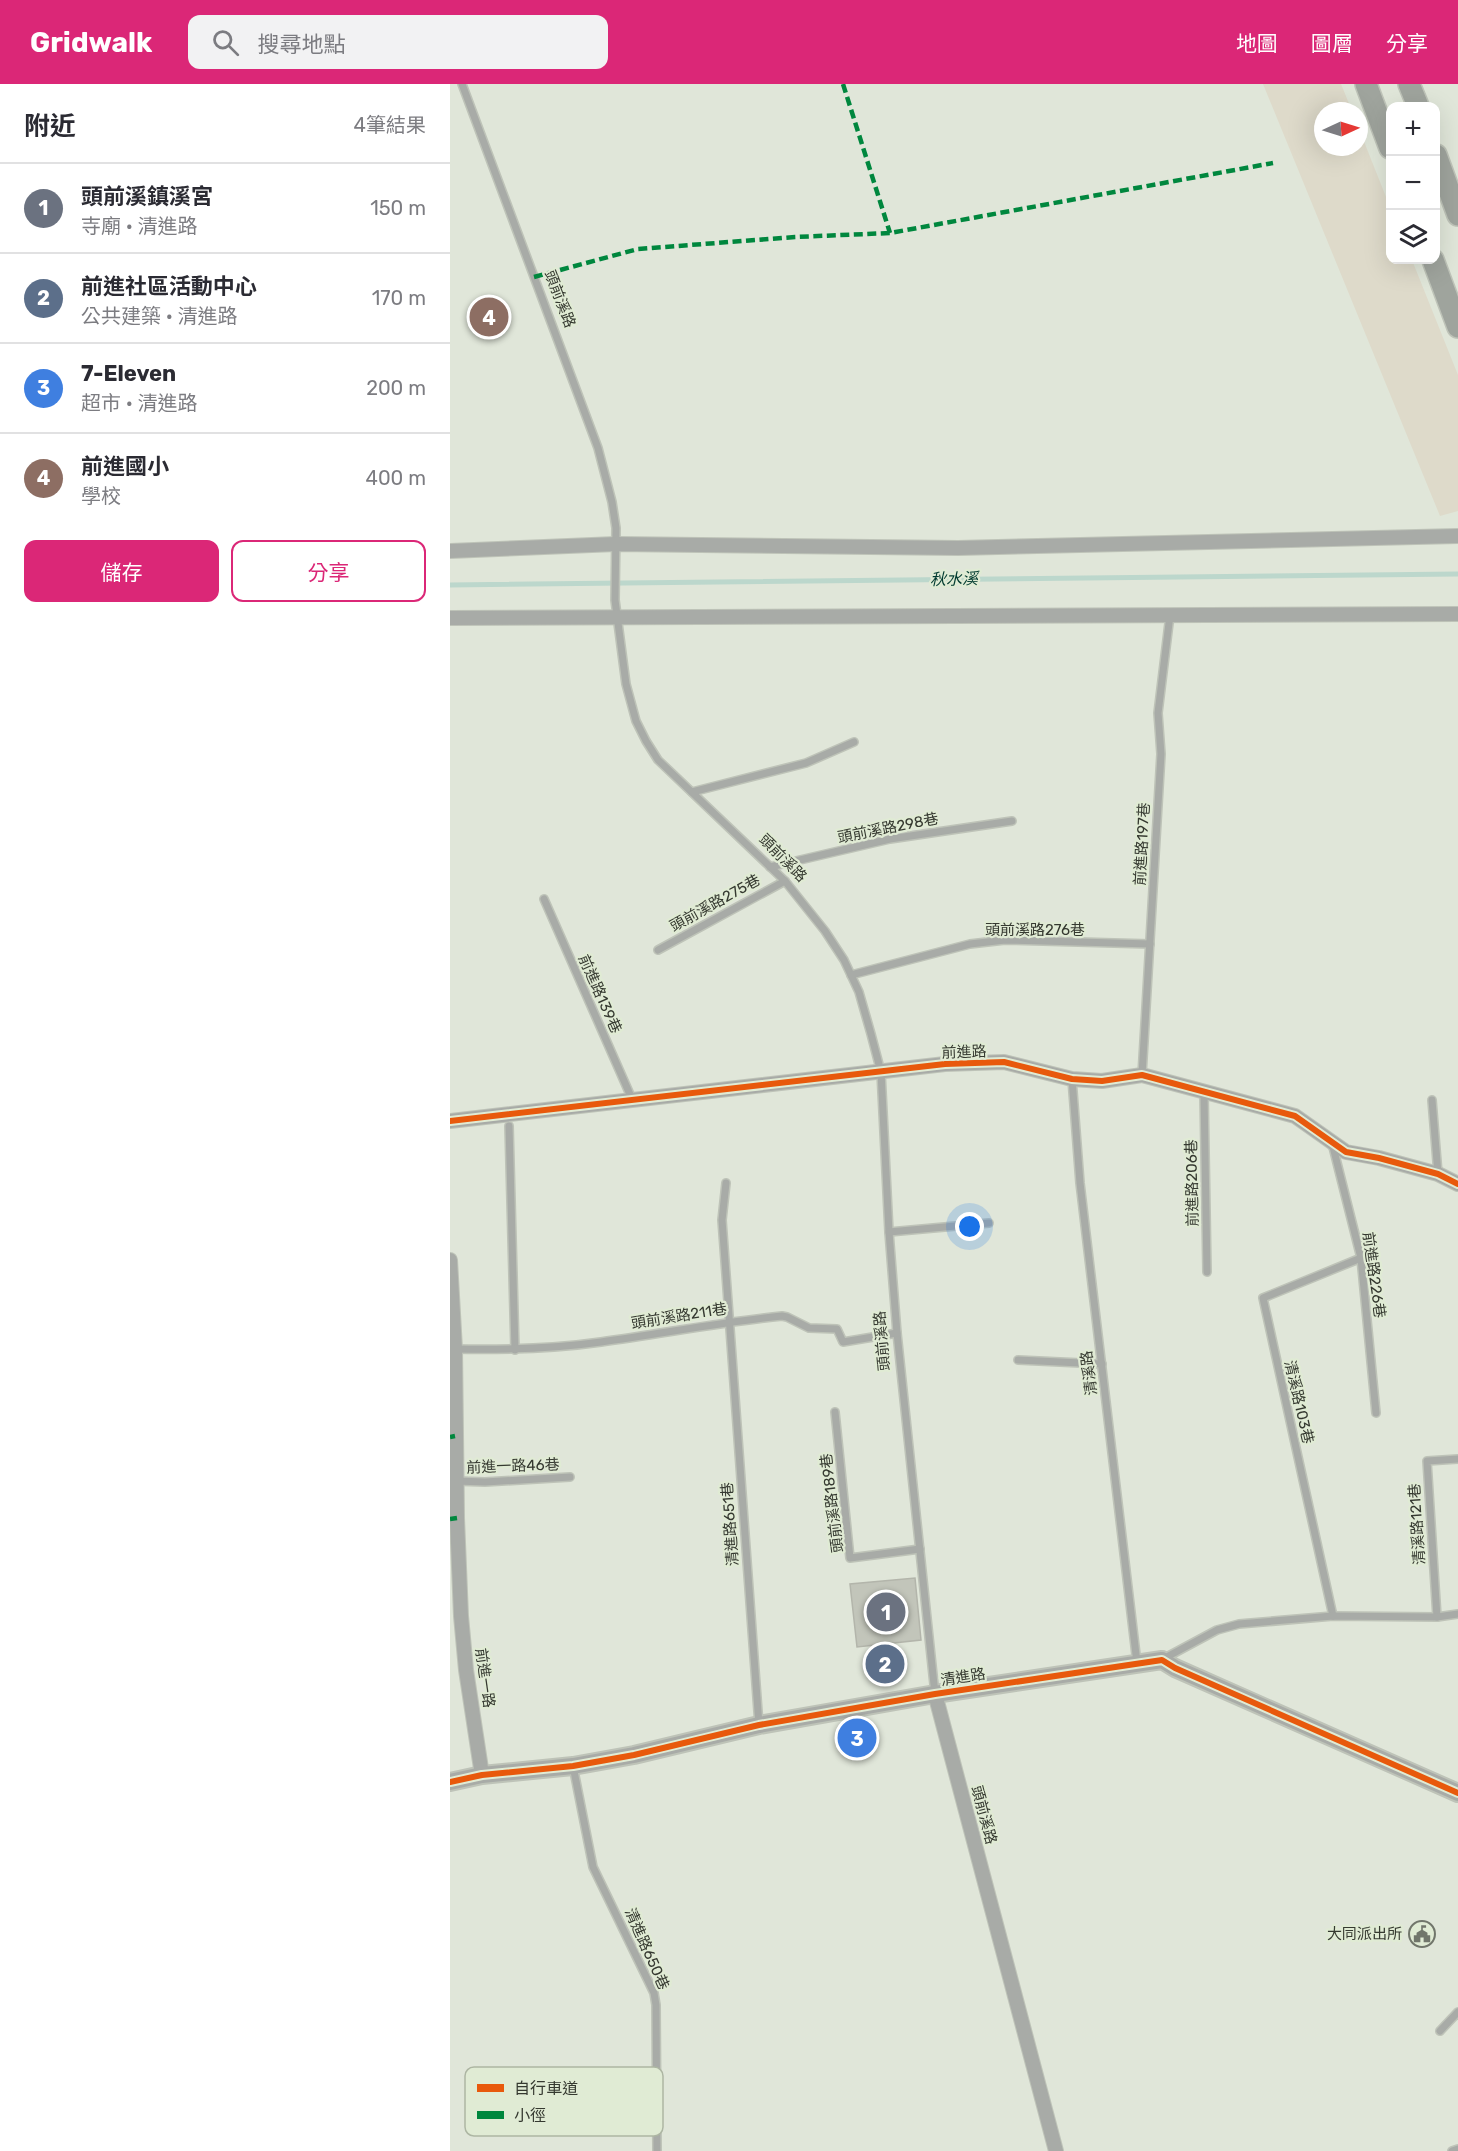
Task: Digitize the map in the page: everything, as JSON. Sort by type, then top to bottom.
[{"type":"main road","points":[[1366,84],[1386,137]]},
{"type":"main road","points":[[1409,84],[1416,102]]},
{"type":"main road","points":[[1436,156],[1458,215]]},
{"type":"main road","points":[[1434,264],[1458,327]]},
{"type":"street","points":[[450,551],[616,548],[958,548],[1458,536]]},
{"type":"street","points":[[450,618],[1458,614]]},
{"type":"street","name":"前進路","points":[[450,1121],[945,1064],[1004,1062],[1072,1079],[1102,1081],[1142,1075],[1295,1116],[1346,1152],[1380,1158],[1438,1174],[1458,1184]]},
{"type":"street","name":"前進一路","points":[[450,1260],[455,1349],[452,1437],[456,1481],[453,1518],[466,1670],[482,1775]]},
{"type":"street","points":[[1162,1660],[1175,1668],[1458,1793]]},
{"type":"street","name":"清進路","points":[[450,1782],[482,1775],[573,1766],[634,1755],[759,1725],[935,1694],[1162,1660]]},
{"type":"street","name":"頭前溪路","points":[[935,1694],[1056,2151]]},
{"type":"lane","name":"頭前溪路","points":[[462,84],[598,448],[612,502],[616,528],[615,600],[626,684],[636,721],[658,760],[785,880],[825,931],[859,992],[881,1072],[889,1232],[897,1333],[935,1694]]},
{"type":"lane","name":"前進路197巷","points":[[1142,1075],[1161,754],[1158,713],[1170,615]]},
{"type":"lane","points":[[692,792],[806,763],[854,742]]},
{"type":"lane","name":"頭前溪路298巷","points":[[770,867],[890,839],[1012,821]]},
{"type":"lane","name":"頭前溪路275巷","points":[[658,950],[785,880]]},
{"type":"lane","name":"前進路139巷","points":[[544,899],[632,1099]]},
{"type":"lane","name":"頭前溪路276巷","points":[[851,975],[970,944],[993,942],[1150,944]]},
{"type":"lane","name":"清溪路","points":[[1072,1079],[1080,1184],[1137,1663]]},
{"type":"lane","name":"前進路206巷","points":[[1204,1093],[1207,1272]]},
{"type":"lane","points":[[1432,1100],[1438,1174]]},
{"type":"lane","points":[[509,1126],[515,1350]]},
{"type":"lane","name":"前進路226巷","points":[[1332,1143],[1361,1258],[1376,1413]]},
{"type":"lane","name":"清進路651巷","points":[[726,1183],[722,1220],[759,1725]]},
{"type":"lane","points":[[889,1232],[988,1223]]},
{"type":"lane","name":"清溪路103巷","points":[[1333,1616],[1263,1298],[1361,1258]]},
{"type":"lane","name":"頭前溪路211巷","points":[[455,1349],[515,1350],[600,1342],[729,1321],[787,1317],[809,1328],[837,1329],[843,1341],[897,1333]]},
{"type":"lane","points":[[1018,1360],[1102,1364]]},
{"type":"lane","name":"頭前溪路189巷","points":[[835,1412],[850,1558],[920,1549]]},
{"type":"lane","name":"清溪路121巷","points":[[1437,1617],[1427,1461],[1458,1459]]},
{"type":"lane","name":"前進一路46巷","points":[[456,1481],[485,1482],[570,1477]]},
{"type":"lane","points":[[1162,1660],[1217,1630],[1239,1624],[1333,1616],[1437,1617],[1458,1614]]},
{"type":"lane","name":"清進路650巷","points":[[573,1766],[593,1867],[654,1993],[656,2067]]},
{"type":"lane","points":[[1440,2031],[1458,2012]]},
{"type":"lane","name":"清進路650巷","points":[[657,2136],[657,2151]]},
{"type":"lane","points":[[1452,2151],[1458,2149]]},
{"type":"shaded area","points":[[1263,84],[1341,84],[1348,102],[1314,102],[1314,156],[1368,156],[1368,152],[1386,197],[1386,264],[1414,264],[1458,375],[1458,511],[1440,516]]},
{"type":"building","points":[[915,1578],[921,1640],[857,1647],[850,1584]]},
{"type":"waterway","name":"秋水溪","points":[[450,585],[1458,574]]},
{"type":"marked path","points":[[843,84],[890,233]]},
{"type":"marked path","points":[[534,277],[638,249],[795,237],[890,233],[1273,163]]},
{"type":"marked path","points":[[450,1437],[455,1436]]},
{"type":"marked path","points":[[450,1519],[457,1518]]},
{"type":"cycle path","points":[[450,1121],[945,1064],[1004,1062],[1072,1079],[1102,1081],[1142,1075],[1295,1116],[1346,1152],[1379,1158],[1438,1174],[1458,1184]]},
{"type":"cycle path","points":[[450,1782],[482,1775],[573,1766],[634,1755],[759,1725],[935,1694],[1162,1660],[1175,1668],[1458,1793]]},
{"type":"place","name":"前進國小","points":[[489,317]]},
{"type":"place","name":"頭前溪鎮溪宮","points":[[886,1612]]},
{"type":"place","name":"前進社區活動中心","points":[[885,1664]]},
{"type":"place","name":"7-Eleven","points":[[857,1738]]},
{"type":"place","name":"大同派出所","points":[[1422,1934]]}]
